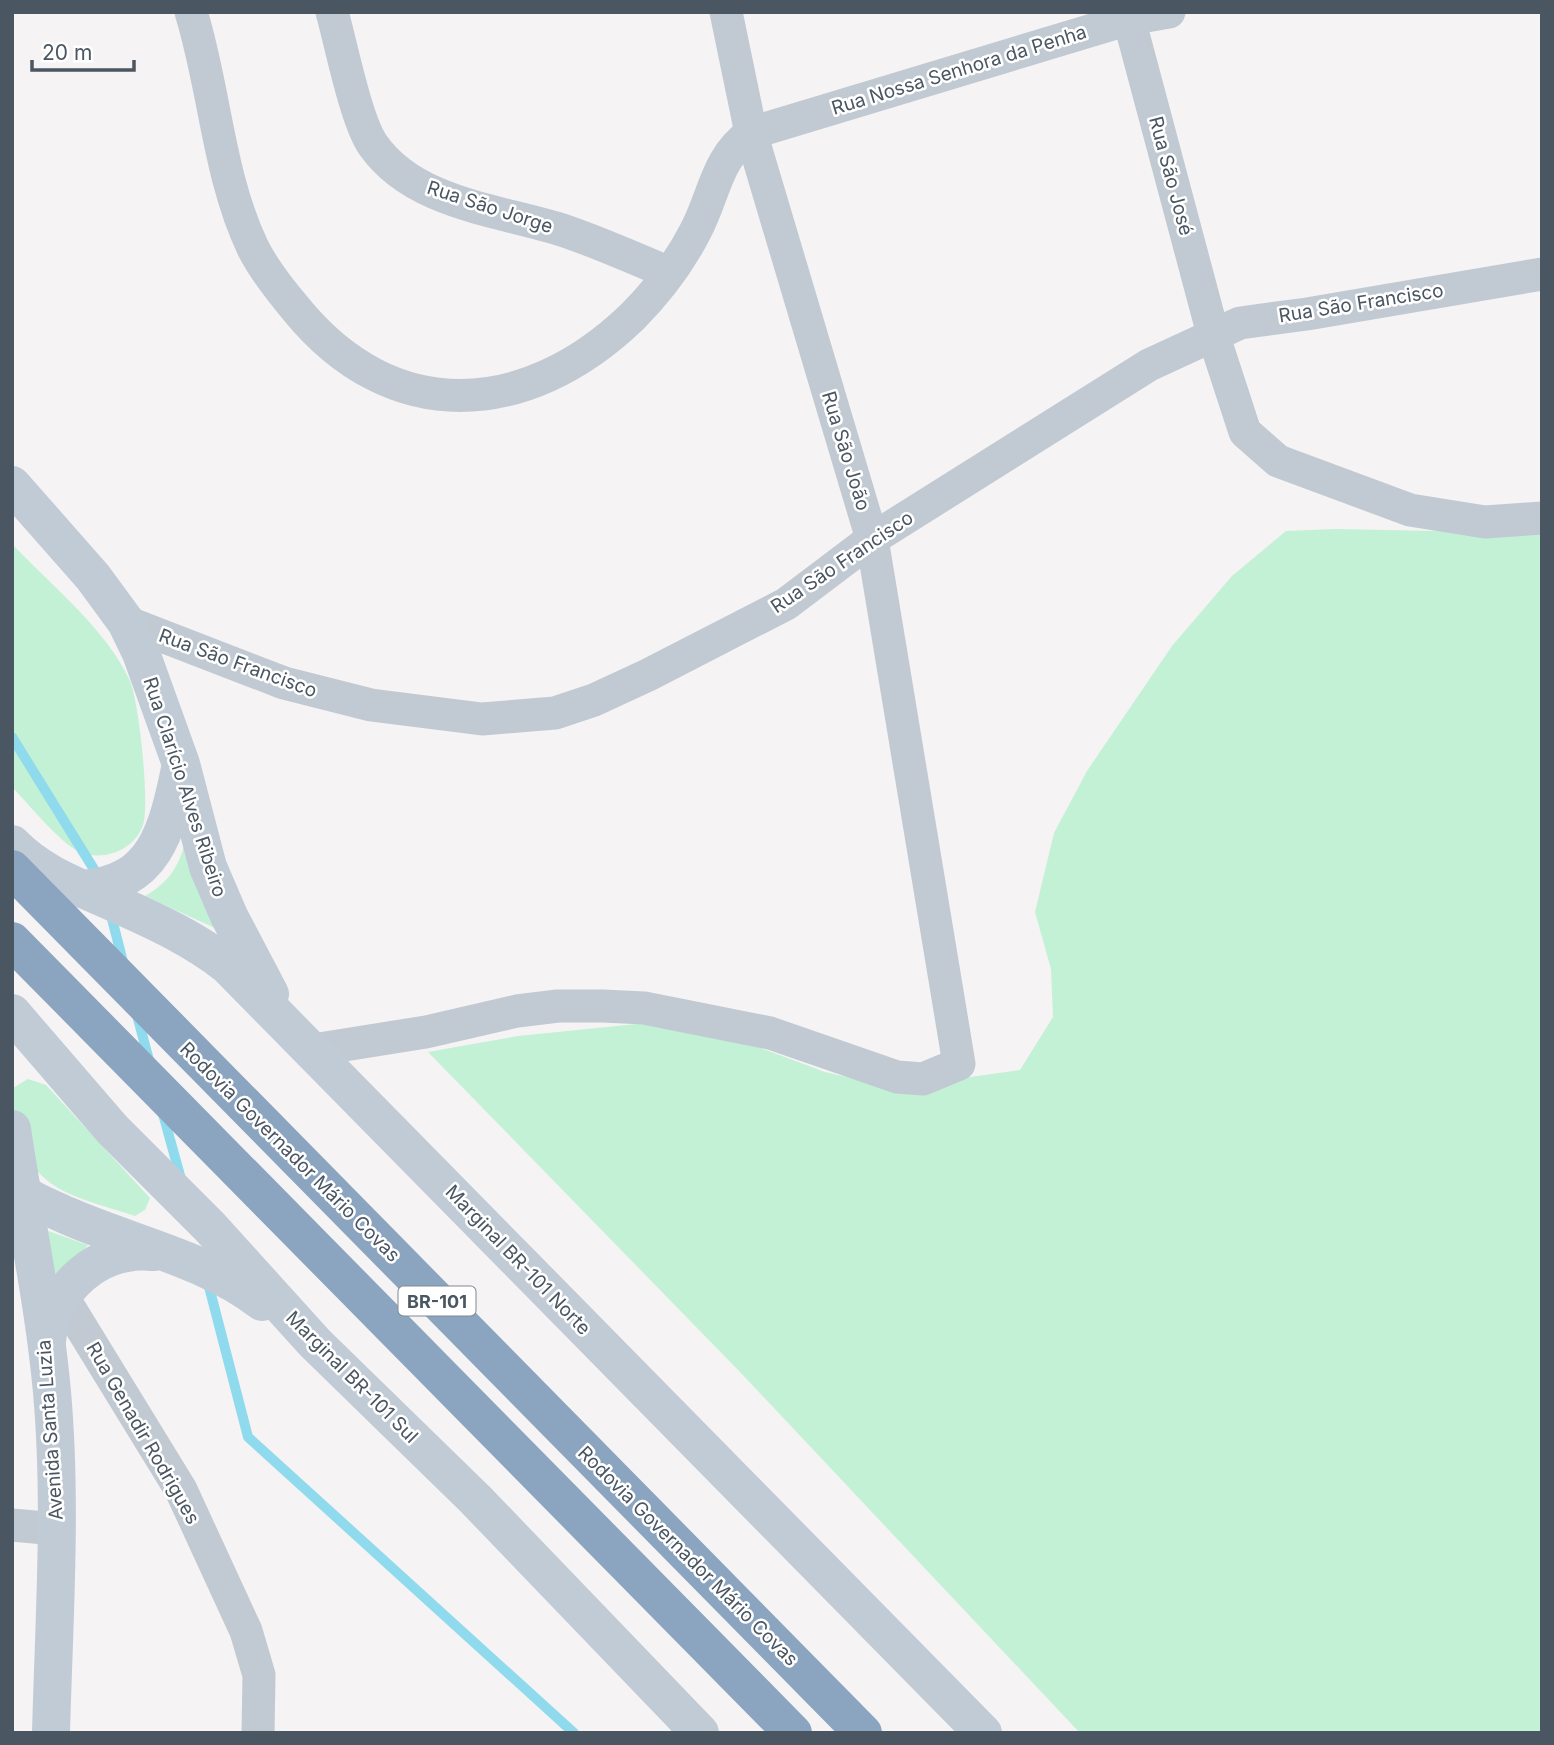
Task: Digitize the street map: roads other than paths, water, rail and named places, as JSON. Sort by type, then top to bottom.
[{"type":"highway","name":"Rodovia Governador Mário Covas","points":[[12,869],[863,1733]]},
{"type":"highway","name":"BR-101","points":[[12,941],[793,1733]]},
{"type":"main road","name":"Rua Clarício Alves Ribeiro","points":[[17,488],[93,577],[126,622],[141,653],[181,764],[208,867],[229,916],[280,1016]]},
{"type":"main road","points":[[82,889],[116,883],[144,864],[161,840],[169,820],[181,764]]},
{"type":"main road","name":"Marginal BR-101 Norte","points":[[12,844],[27,860],[200,944],[280,1016],[983,1733]]},
{"type":"main road","name":"Marginal BR-101 Sul","points":[[12,1013],[112,1129],[210,1227],[315,1343],[476,1500],[700,1733]]},
{"type":"main road","name":"Avenida Santa Luzia","points":[[12,1129],[17,1189],[38,1283],[52,1394],[56,1529],[51,1733]]},
{"type":"main road","points":[[17,1189],[89,1225],[162,1253],[247,1291],[315,1343]]},
{"type":"main road","points":[[46,1349],[48,1330],[62,1296],[74,1280],[105,1259],[143,1251],[162,1253]]},
{"type":"street","points":[[191,12],[204,57],[226,165],[253,249],[274,282],[314,331],[363,370],[386,383],[440,394],[495,395],[549,377],[575,362],[630,319],[669,273],[700,223],[723,162],[736,144],[751,133]]},
{"type":"street","name":"Rua São Jorge","points":[[332,12],[371,143],[386,161],[433,192],[512,218],[561,230],[669,273]]},
{"type":"street","name":"Rua São João","points":[[313,1051],[426,1032],[517,1011],[558,1006],[603,1006],[667,1012],[770,1033],[897,1077],[923,1079],[959,1064],[873,539],[751,133],[726,12]]},
{"type":"street","name":"Rua Nossa Senhora da Penha","points":[[751,133],[1129,19],[1169,12]]},
{"type":"street","name":"Rua São José","points":[[1129,19],[1213,334],[1245,432],[1278,461],[1354,491],[1435,516],[1485,522],[1542,518]]},
{"type":"street","name":"Rua São Francisco","points":[[126,622],[240,667],[331,696],[432,715],[517,719],[555,713],[648,675],[786,604],[873,539],[1149,365],[1213,334],[1240,323],[1542,274]]},
{"type":"street","name":"Rua Genadir Rodrigues","points":[[62,1296],[181,1490],[246,1631],[259,1675],[258,1733]]},
{"type":"street","points":[[12,1525],[56,1529]]},
{"type":"waterway","points":[[12,737],[100,879]]},
{"type":"waterway","points":[[110,911],[124,966]]},
{"type":"waterway","points":[[137,1015],[150,1064]]},
{"type":"waterway","points":[[163,1114],[181,1179]]},
{"type":"waterway","points":[[207,1279],[248,1437],[574,1733]]}]
